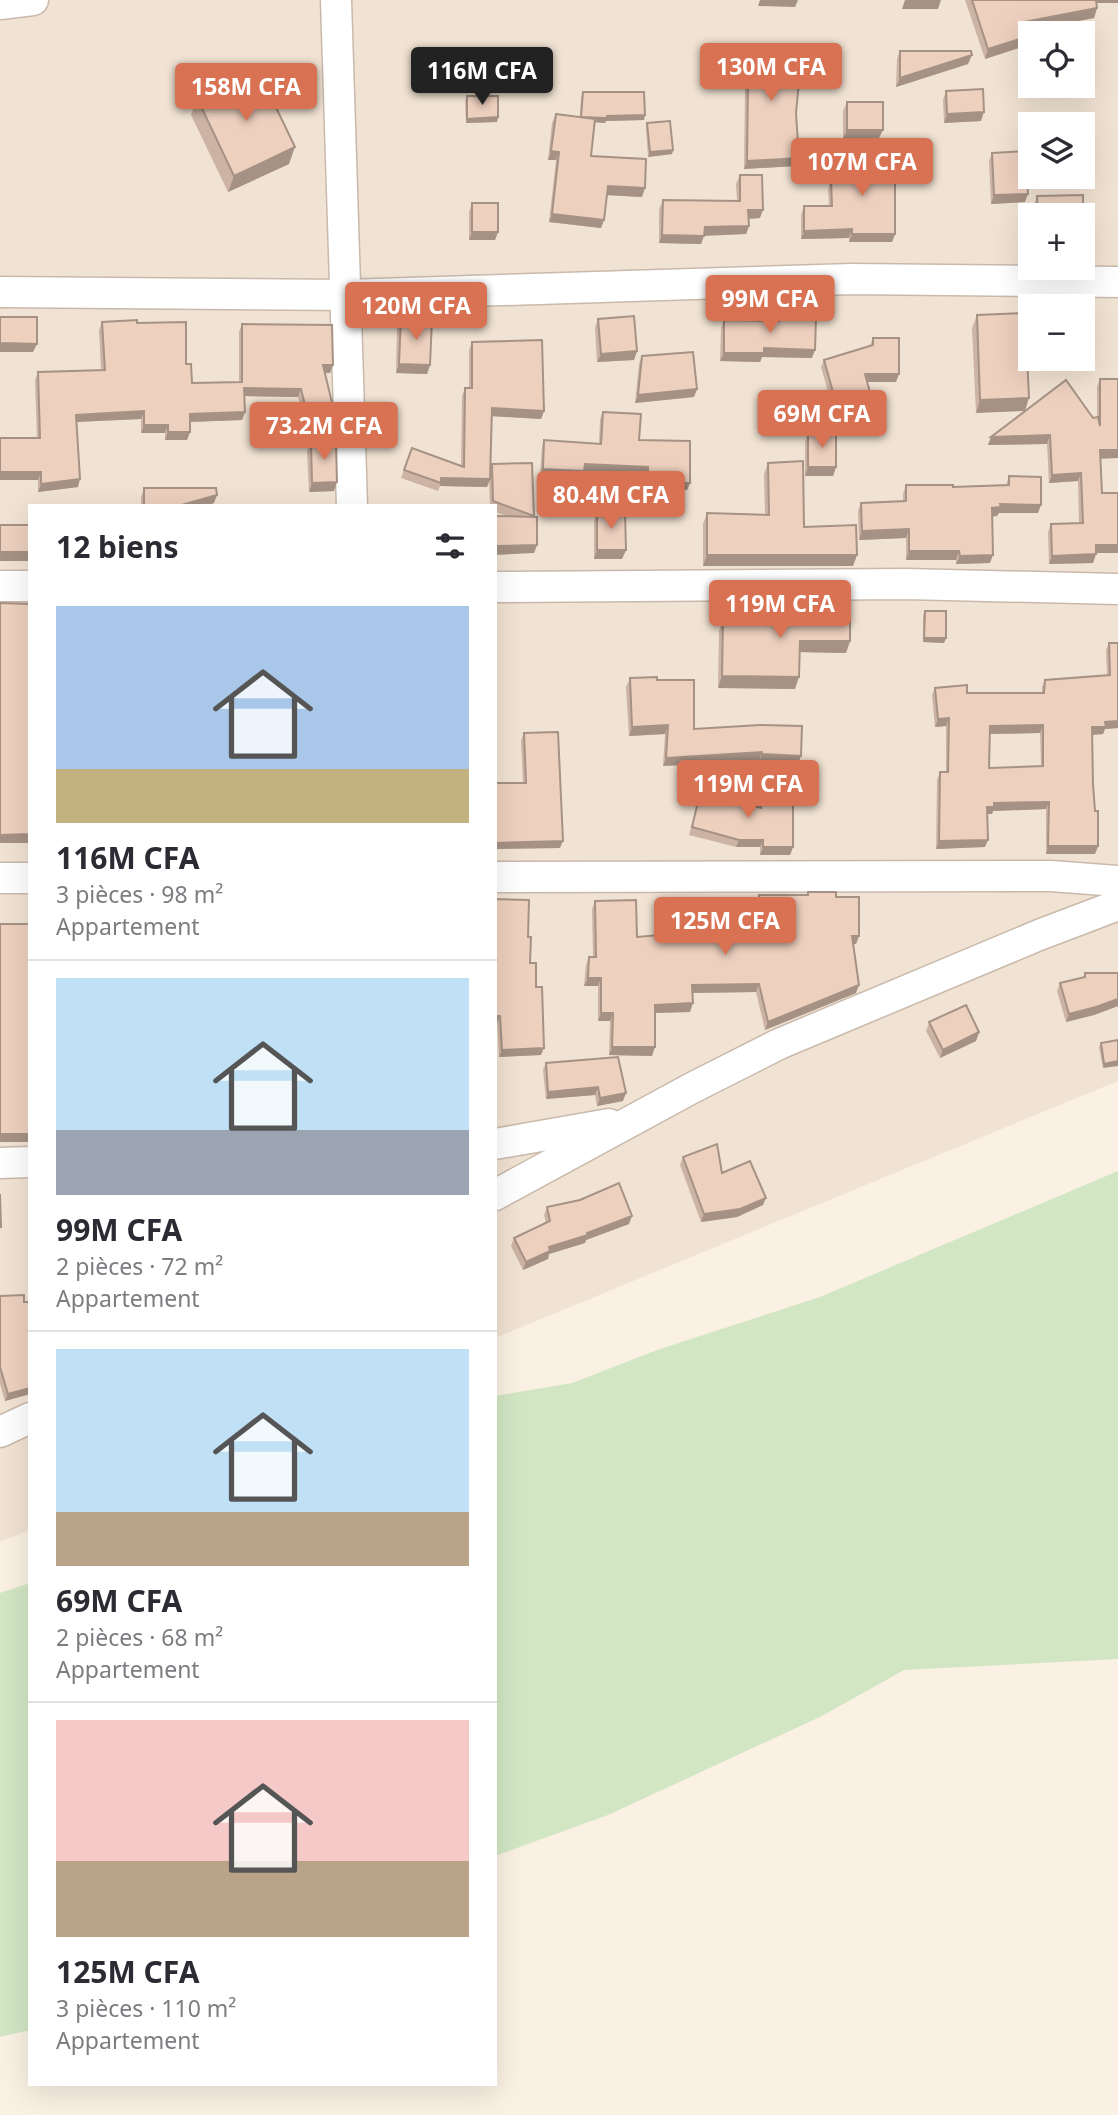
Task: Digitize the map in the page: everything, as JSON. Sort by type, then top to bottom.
[{"type":"street","points":[[0,4],[33,0]]},
{"type":"street","points":[[336,0],[352,504]]},
{"type":"street","points":[[0,292],[346,295],[852,279],[1118,282]]},
{"type":"street","points":[[497,587],[906,584],[1118,589]]},
{"type":"street","points":[[0,586],[28,586]]},
{"type":"street","points":[[497,877],[1051,876],[1118,881]]},
{"type":"street","points":[[1051,876],[1061,928]]},
{"type":"street","points":[[0,878],[28,878]]},
{"type":"street","points":[[497,1194],[779,1044],[1118,905]]},
{"type":"street","points":[[497,1144],[637,1119]]},
{"type":"street","points":[[0,1163],[28,1162]]},
{"type":"street","points":[[0,1432],[28,1419]]},
{"type":"shaded area","points":[[0,0],[1118,0],[1118,1081],[497,1337],[497,504],[28,504],[28,1531],[0,1542]]},
{"type":"green space","points":[[1118,1171],[1118,1659],[904,1670],[822,1716],[608,1815],[497,1855],[497,1396],[572,1383],[660,1349],[820,1297]]},
{"type":"green space","points":[[28,1584],[28,2030],[0,2037],[0,1593]]},
{"type":"building","points":[[972,0],[1096,0],[1097,8],[1018,21],[1018,39],[988,49]]},
{"type":"building","points":[[900,51],[971,51],[972,55],[900,78]]},
{"type":"building","points":[[733,52],[803,55],[802,82],[799,82],[796,113],[799,158],[747,161],[748,80],[731,79]]},
{"type":"building","points":[[258,70],[295,147],[234,176],[197,98]]},
{"type":"building","points":[[983,89],[984,112],[947,114],[946,91]]},
{"type":"building","points":[[583,92],[644,92],[645,115],[581,117]]},
{"type":"building","points":[[467,96],[498,96],[498,117],[467,119]]},
{"type":"building","points":[[847,102],[883,102],[883,130],[847,130]]},
{"type":"building","points":[[556,114],[595,119],[591,156],[646,159],[645,188],[608,186],[604,220],[552,214],[559,152],[551,151]]},
{"type":"building","points":[[670,121],[673,150],[650,152],[647,123]]},
{"type":"building","points":[[869,141],[899,142],[898,173],[895,173],[895,234],[852,234],[852,229],[804,231],[804,206],[832,206],[831,180],[868,179]]},
{"type":"building","points":[[1018,151],[1018,189],[1028,189],[1028,194],[994,195],[992,153]]},
{"type":"building","points":[[740,175],[762,175],[763,210],[748,210],[749,226],[705,227],[704,236],[662,235],[663,200],[740,201]]},
{"type":"building","points":[[1083,195],[1083,203],[1037,203],[1037,196]]},
{"type":"building","points":[[472,203],[498,203],[498,232],[472,232]]},
{"type":"building","points":[[1018,313],[1018,371],[1028,371],[1029,398],[980,400],[977,315]]},
{"type":"building","points":[[634,316],[637,351],[601,354],[598,319]]},
{"type":"building","points":[[779,316],[816,317],[815,350],[764,348],[764,353],[724,353],[724,320],[779,321]]},
{"type":"building","points":[[0,317],[37,317],[37,344],[0,343]]},
{"type":"building","points":[[401,318],[432,319],[430,365],[399,364]]},
{"type":"building","points":[[137,320],[137,323],[186,322],[186,364],[191,364],[192,383],[242,382],[242,324],[332,325],[333,365],[323,365],[333,407],[307,413],[301,389],[244,388],[245,412],[190,414],[190,432],[168,432],[168,425],[144,425],[144,411],[76,415],[80,479],[41,484],[41,472],[0,472],[0,438],[40,438],[38,372],[105,370],[102,322]]},
{"type":"building","points":[[873,338],[899,338],[899,374],[865,374],[875,411],[841,420],[824,360],[873,345]]},
{"type":"building","points":[[542,340],[544,411],[492,408],[490,479],[441,478],[441,483],[404,470],[412,448],[464,467],[465,388],[472,388],[472,342]]},
{"type":"building","points":[[693,352],[697,389],[638,395],[642,356]]},
{"type":"building","points":[[1100,379],[1118,379],[1118,450],[1100,450],[1102,493],[1118,493],[1118,545],[1096,545],[1096,554],[1052,556],[1051,524],[1083,523],[1081,473],[1052,475],[1050,435],[991,437],[1066,380],[1093,418],[1098,417],[1100,426]]},
{"type":"building","points":[[603,412],[641,414],[639,440],[690,441],[690,483],[648,482],[648,467],[585,464],[584,471],[543,469],[544,440],[601,444]]},
{"type":"building","points":[[808,434],[836,434],[836,467],[808,467]]},
{"type":"building","points":[[336,442],[337,482],[312,483],[311,443]]},
{"type":"building","points":[[803,461],[804,527],[856,525],[857,555],[707,555],[707,513],[769,515],[768,463]]},
{"type":"building","points":[[532,463],[534,516],[493,501],[492,464]]},
{"type":"building","points":[[1009,476],[1041,477],[1041,505],[1000,504],[1001,507],[992,508],[993,555],[960,556],[959,551],[909,551],[909,529],[862,531],[861,503],[906,501],[906,485],[1009,485]]},
{"type":"building","points":[[144,488],[216,488],[217,495],[185,504],[144,504]]},
{"type":"building","points":[[597,512],[625,512],[626,550],[597,550]]},
{"type":"building","points":[[497,516],[537,517],[537,545],[497,546]]},
{"type":"building","points":[[0,525],[28,525],[28,552],[0,552]]},
{"type":"building","points":[[0,603],[28,604],[28,834],[0,835]]},
{"type":"building","points":[[800,605],[850,606],[850,641],[800,641],[799,677],[722,676],[723,619],[767,620],[767,613],[800,613]]},
{"type":"building","points":[[925,611],[946,611],[946,638],[924,638]]},
{"type":"building","points":[[1109,643],[1118,643],[1118,721],[1105,722],[1106,727],[1092,727],[1098,846],[1048,846],[1049,802],[994,803],[994,807],[987,807],[988,840],[939,841],[940,772],[948,772],[949,718],[938,719],[935,688],[967,685],[967,693],[1044,693],[1045,680],[1110,675]],"holes":[[[1043,725],[1043,766],[989,768],[990,726]]]},
{"type":"building","points":[[657,677],[657,680],[694,680],[694,729],[760,725],[802,726],[801,756],[762,752],[666,758],[668,725],[632,727],[630,678]]},
{"type":"building","points":[[558,732],[563,841],[497,843],[497,783],[526,783],[524,733]]},
{"type":"building","points":[[700,793],[761,808],[760,797],[793,796],[793,847],[763,847],[763,840],[739,840],[692,827]]},
{"type":"building","points":[[808,892],[836,892],[836,897],[859,897],[859,936],[852,936],[859,985],[768,1022],[759,984],[692,985],[693,1003],[655,1005],[655,1047],[612,1047],[613,1013],[601,1013],[601,978],[588,978],[589,957],[596,957],[595,901],[636,900],[637,937],[694,932],[695,902],[759,904],[759,895],[808,895]]},
{"type":"building","points":[[497,899],[529,900],[530,963],[536,963],[536,987],[542,987],[544,1048],[502,1050],[500,1016],[497,1016]]},
{"type":"building","points":[[0,924],[28,924],[28,1134],[0,1134]]},
{"type":"building","points":[[1085,973],[1118,973],[1118,999],[1069,1014],[1060,983],[1085,977]]},
{"type":"building","points":[[966,1005],[979,1032],[943,1050],[929,1022]]},
{"type":"building","points":[[1118,1040],[1118,1061],[1104,1064],[1101,1043]]},
{"type":"building","points":[[618,1057],[626,1093],[600,1098],[598,1087],[548,1092],[546,1063]]},
{"type":"building","points":[[717,1144],[722,1173],[750,1161],[766,1198],[740,1209],[704,1214],[683,1157]]},
{"type":"building","points":[[619,1183],[632,1216],[587,1233],[588,1235],[549,1247],[550,1251],[526,1262],[514,1238],[550,1221],[547,1207],[580,1200]]},
{"type":"building","points":[[24,1295],[24,1302],[28,1302],[28,1389],[8,1394],[0,1367],[0,1296]]}]
